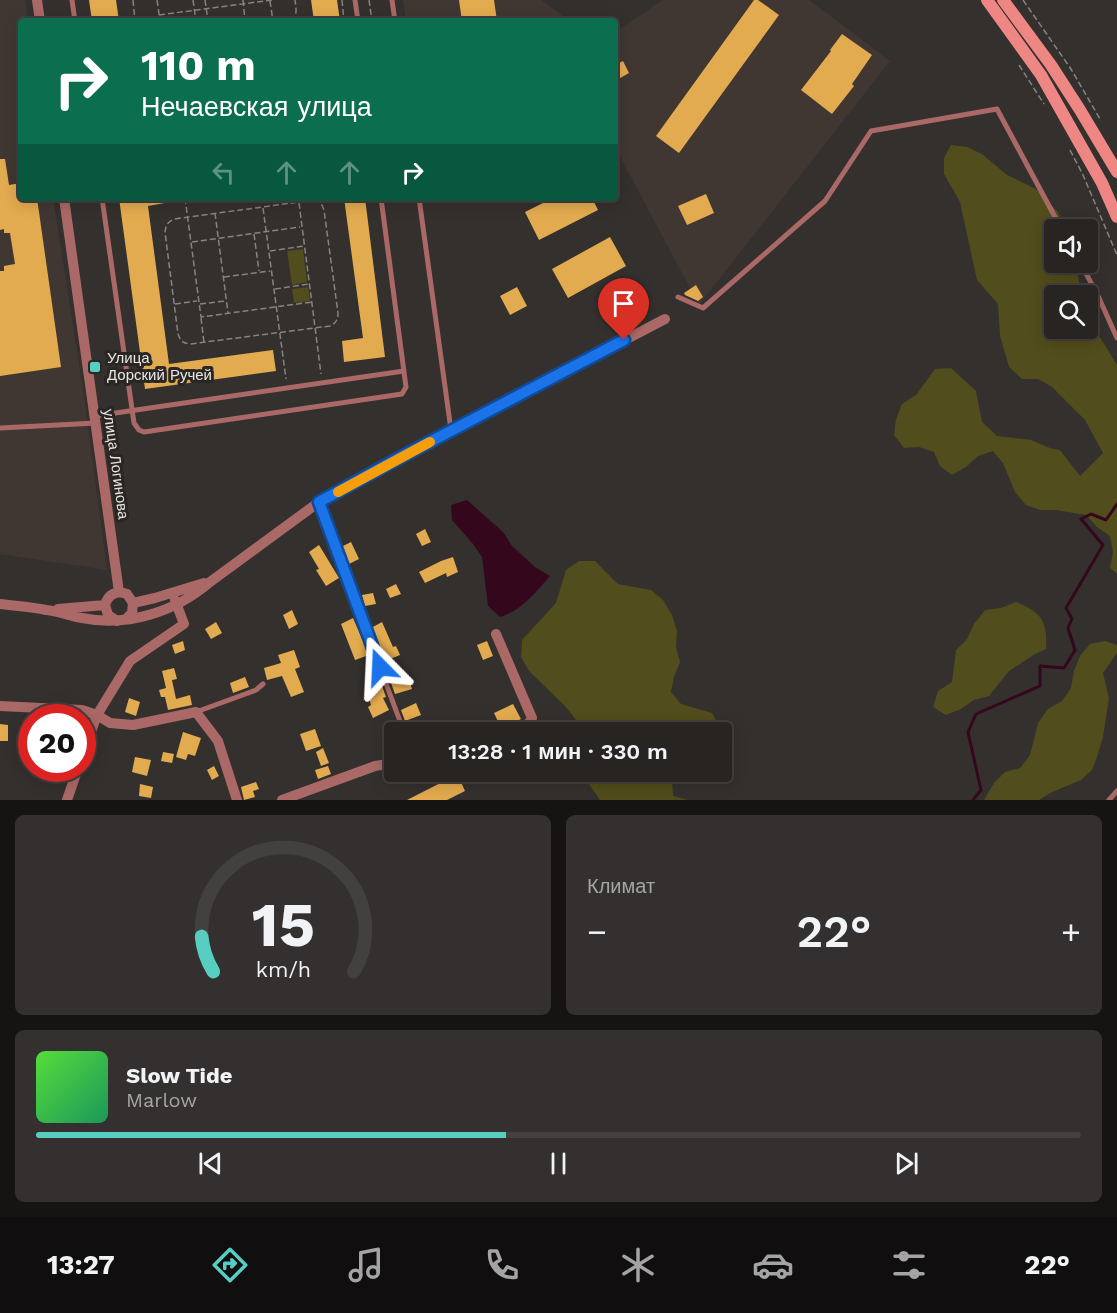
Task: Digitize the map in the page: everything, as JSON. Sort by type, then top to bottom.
[{"type":"main road","points":[[987,0],[1041,75],[1102,183],[1117,217]]},
{"type":"main road","points":[[1003,0],[1051,65],[1117,172]]},
{"type":"street","points":[[37,0],[40,18]]},
{"type":"street","name":"улица Логинова","points":[[64,201],[119,592]]},
{"type":"street","points":[[0,604],[49,610],[84,619],[122,620],[145,616],[195,595],[319,502],[665,318]]},
{"type":"street","points":[[133,603],[210,582]]},
{"type":"street","points":[[119,592],[127,594],[133,603],[132,613],[122,620],[108,615],[105,605],[110,596],[119,592]]},
{"type":"street","points":[[97,715],[130,661],[184,624],[176,602]]},
{"type":"street","points":[[49,610],[105,605]]},
{"type":"street","points":[[496,634],[532,718],[530,722]]},
{"type":"street","points":[[0,706],[82,710],[110,723],[133,725],[196,712],[218,741],[237,800]]},
{"type":"street","points":[[282,800],[384,765]]},
{"type":"street","points":[[67,800],[73,782]]},
{"type":"lane","points":[[72,0],[75,18]]},
{"type":"lane","points":[[355,0],[358,18]]},
{"type":"lane","points":[[392,0],[395,18]]},
{"type":"lane","points":[[678,297],[703,308],[825,201],[871,131],[997,109],[1056,219]]},
{"type":"lane","points":[[102,201],[132,410],[136,427],[144,432],[402,394],[406,387],[381,201]]},
{"type":"lane","points":[[419,201],[451,430]]},
{"type":"lane","points":[[1086,273],[1117,338]]},
{"type":"lane","points":[[0,428],[95,419],[132,410],[404,371]]},
{"type":"lane","points":[[319,502],[400,722]]},
{"type":"lane","points":[[196,712],[256,690],[263,684]]},
{"type":"lane","points":[[1109,800],[1117,791]]},
{"type":"path","points":[[132,0],[135,18]]},
{"type":"path","points":[[157,0],[160,18]]},
{"type":"path","points":[[193,0],[196,18]]},
{"type":"path","points":[[205,0],[208,18]]},
{"type":"path","points":[[243,0],[245,18]]},
{"type":"path","points":[[159,15],[271,0],[273,18]]},
{"type":"path","points":[[295,0],[295,18]]},
{"type":"path","points":[[342,0],[344,18]]},
{"type":"path","points":[[369,0],[372,18]]},
{"type":"path","points":[[1023,0],[1071,69],[1102,124]]},
{"type":"path","points":[[1017,62],[1047,110]]},
{"type":"path","points":[[1068,147],[1083,175],[1117,255]]},
{"type":"path","points":[[185,201],[204,343]]},
{"type":"path","points":[[306,201],[174,219],[168,222],[165,232],[174,304],[180,340],[183,343],[190,345],[335,324],[338,320],[338,313],[329,245],[323,206],[318,201]]},
{"type":"path","points":[[298,202],[322,383]]},
{"type":"path","points":[[263,207],[287,388]]},
{"type":"path","points":[[215,213],[228,314]]},
{"type":"path","points":[[191,242],[302,227]]},
{"type":"path","points":[[254,234],[259,272]]},
{"type":"path","points":[[269,251],[304,246]]},
{"type":"path","points":[[224,277],[272,270]]},
{"type":"path","points":[[274,289],[309,284]]},
{"type":"path","points":[[174,304],[227,301]]},
{"type":"path","points":[[201,317],[312,302]]},
{"type":"shaded area","points":[[0,0],[25,0],[28,18],[18,18],[18,201],[53,201],[84,396],[107,570],[0,554]]},
{"type":"shaded area","points":[[403,0],[541,0],[566,18],[406,18]]},
{"type":"shaded area","points":[[663,0],[809,0],[890,61],[699,305],[618,153],[618,30]]},
{"type":"shaded area","points":[[951,145],[967,147],[982,154],[1007,175],[1036,189],[1062,219],[1044,219],[1044,273],[1077,273],[1080,285],[1044,285],[1044,339],[1098,339],[1098,334],[1117,365],[1117,574],[1110,568],[1113,552],[1110,536],[1086,515],[1040,510],[1026,505],[1015,492],[1003,463],[993,451],[978,456],[966,467],[952,475],[940,466],[934,452],[919,447],[904,448],[894,435],[896,419],[902,404],[916,395],[935,369],[951,368],[976,391],[982,422],[997,436],[1031,440],[1060,450],[1080,476],[1103,453],[1085,420],[1052,387],[1038,379],[1022,379],[1009,367],[1000,336],[998,304],[977,280],[960,202],[944,174],[944,158]]},
{"type":"shaded area","points":[[303,249],[307,282],[292,285],[287,251]]},
{"type":"shaded area","points":[[308,287],[310,301],[294,303],[292,289]]},
{"type":"shaded area","points":[[467,500],[504,533],[512,546],[535,567],[550,576],[521,606],[500,617],[488,606],[482,557],[452,520],[451,505]]},
{"type":"shaded area","points":[[579,561],[595,561],[618,584],[651,590],[663,600],[672,615],[677,631],[676,647],[680,662],[671,692],[681,704],[712,713],[717,722],[577,722],[566,707],[529,671],[521,657],[522,640],[556,603],[566,570]]},
{"type":"shaded area","points":[[1016,602],[1032,610],[1041,619],[1046,631],[1046,649],[1009,671],[989,696],[974,700],[946,715],[933,707],[938,691],[952,682],[956,650],[967,639],[974,624],[985,610],[1001,608]]},
{"type":"shaded area","points":[[1105,641],[1117,645],[1117,653],[1103,673],[1109,698],[1103,737],[1092,770],[1081,780],[1039,800],[984,800],[994,783],[1005,772],[1020,768],[1030,755],[1038,723],[1048,709],[1062,701],[1071,688],[1080,656],[1090,644]]},
{"type":"shaded area","points":[[588,782],[672,782],[673,796],[688,800],[600,800]]},
{"type":"building","points":[[89,0],[116,0],[119,18],[92,18]]},
{"type":"building","points":[[311,0],[337,0],[340,18],[314,18]]},
{"type":"building","points":[[459,0],[494,0],[497,18],[462,18]]},
{"type":"building","points":[[754,0],[758,0],[779,15],[679,153],[656,136]]},
{"type":"building","points":[[842,34],[872,55],[852,84],[854,86],[832,114],[801,90]]},
{"type":"building","points":[[623,61],[629,73],[618,79],[618,64]]},
{"type":"building","points":[[0,159],[5,159],[9,185],[18,184],[18,201],[37,201],[61,367],[0,376],[0,271],[4,271],[4,266],[15,264],[10,233],[4,233],[4,229],[0,230]]},
{"type":"building","points":[[706,194],[714,213],[687,225],[678,206]]},
{"type":"building","points":[[119,201],[165,201],[165,203],[148,206],[169,364],[273,350],[276,371],[145,389]]},
{"type":"building","points":[[344,201],[365,201],[385,357],[344,362],[342,341],[363,338]]},
{"type":"building","points":[[547,201],[594,201],[598,210],[539,240],[525,212]]},
{"type":"building","points":[[610,237],[626,266],[568,298],[552,269]]},
{"type":"building","points":[[696,285],[703,297],[698,301],[684,293]]},
{"type":"building","points":[[517,287],[527,306],[510,315],[500,296]]},
{"type":"building","points":[[425,529],[431,542],[422,546],[416,534]]},
{"type":"building","points":[[351,542],[359,559],[347,565],[341,547]]},
{"type":"building","points":[[319,545],[339,578],[326,586],[309,552]]},
{"type":"building","points":[[453,557],[458,572],[447,577],[446,573],[425,583],[419,572]]},
{"type":"building","points":[[396,584],[401,594],[390,598],[386,589]]},
{"type":"building","points":[[373,593],[376,604],[365,606],[362,595]]},
{"type":"building","points":[[292,610],[298,624],[289,629],[283,615]]},
{"type":"building","points":[[353,618],[369,655],[355,660],[341,624]]},
{"type":"building","points":[[216,622],[222,633],[211,639],[205,629]]},
{"type":"building","points":[[382,622],[393,647],[396,646],[400,655],[383,662],[371,628]]},
{"type":"building","points":[[183,641],[185,650],[175,654],[172,645]]},
{"type":"building","points":[[487,641],[493,656],[483,660],[477,645]]},
{"type":"building","points":[[294,650],[300,667],[295,669],[304,692],[291,697],[282,676],[267,680],[264,668],[281,663],[278,655]]},
{"type":"building","points":[[174,668],[177,679],[172,680],[176,699],[190,695],[192,705],[168,710],[165,697],[161,697],[159,690],[166,688],[162,671]]},
{"type":"building","points":[[245,677],[249,687],[233,693],[230,683]]},
{"type":"building","points":[[408,677],[412,689],[395,694],[391,683]]},
{"type":"building","points":[[382,686],[386,697],[383,698],[389,710],[373,718],[368,707],[371,705],[367,691]]},
{"type":"building","points":[[129,698],[140,702],[136,716],[125,712]]},
{"type":"building","points":[[416,703],[421,715],[405,721],[401,710]]},
{"type":"building","points":[[513,704],[521,719],[515,722],[498,722],[494,713]]},
{"type":"building","points":[[0,724],[8,725],[8,741],[0,741]]},
{"type":"building","points":[[315,729],[321,746],[306,751],[300,734]]},
{"type":"building","points":[[183,732],[201,738],[195,756],[188,754],[186,760],[176,757]]},
{"type":"building","points":[[323,748],[329,763],[321,766],[316,752]]},
{"type":"building","points":[[163,752],[174,754],[172,763],[161,761]]},
{"type":"building","points":[[135,757],[151,760],[147,776],[132,772]]},
{"type":"building","points":[[214,766],[219,776],[212,780],[207,770]]},
{"type":"building","points":[[328,766],[331,774],[318,779],[315,770]]},
{"type":"building","points":[[256,782],[259,789],[253,791],[255,797],[244,800],[241,787]]},
{"type":"building","points":[[442,782],[461,782],[465,791],[447,800],[407,800]]},
{"type":"building","points":[[140,784],[153,787],[151,798],[139,796]]},
{"type":"waterway","points":[[973,800],[981,790],[968,732],[976,714],[1040,686],[1040,666],[1064,668],[1075,650],[1068,628],[1072,619],[1066,608],[1103,545],[1081,519],[1091,514],[1106,520],[1117,504]]},
{"type":"slow traffic","points":[[338,492],[430,442]]},
{"type":"place","name":"Улица Дорский Ручей","points":[[95,367]]},
{"type":"route","points":[[380,667],[319,502],[624,340]]}]
